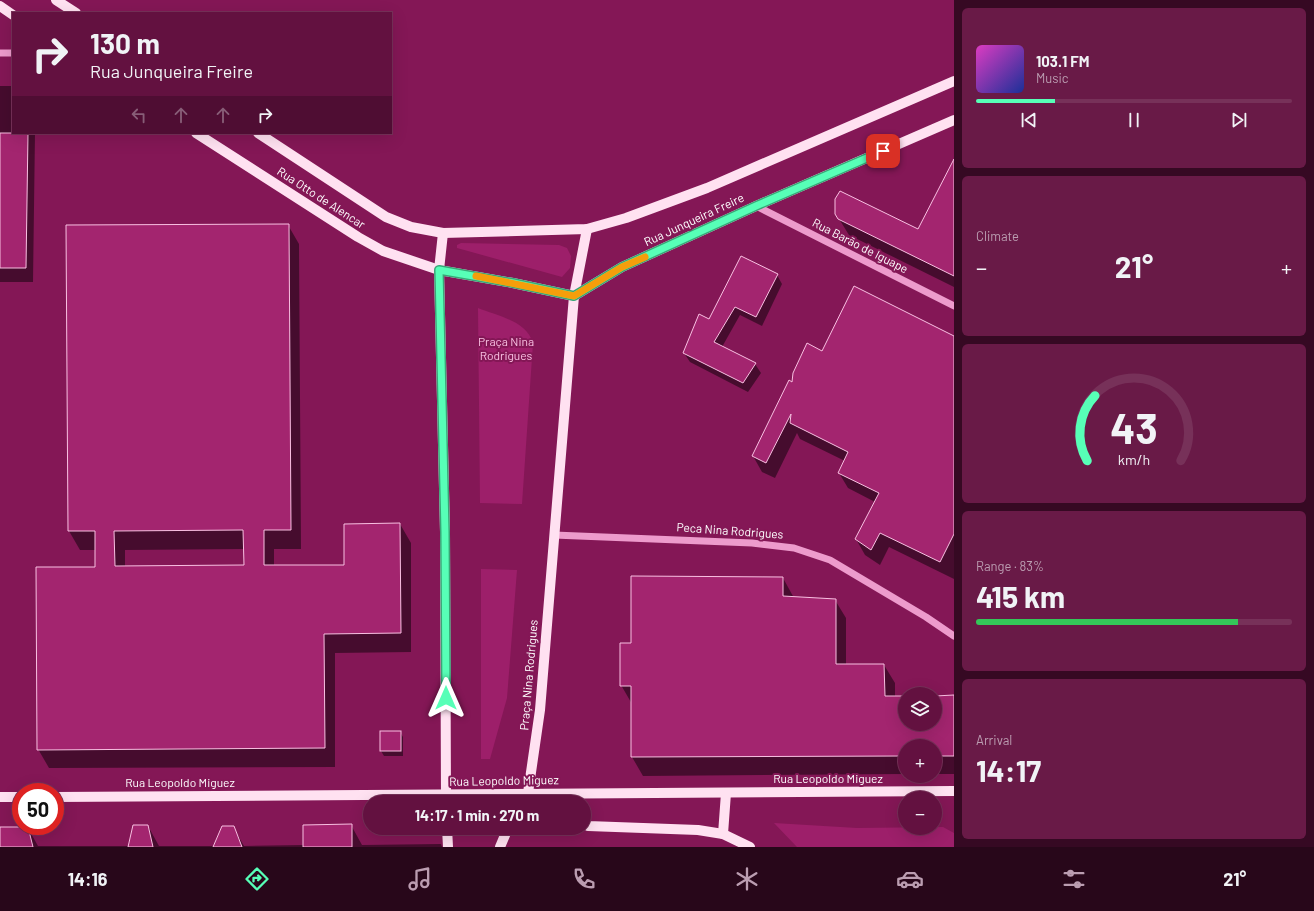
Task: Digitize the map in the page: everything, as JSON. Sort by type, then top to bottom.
[{"type":"main road","points":[[56,0],[74,12]]},
{"type":"main road","points":[[0,6],[12,14]]},
{"type":"main road","name":"Rua Junqueira Freire","points":[[443,233],[587,229],[626,218],[707,188],[954,81]]},
{"type":"main road","name":"Rua Junqueira Freire","points":[[574,296],[622,267],[756,206],[954,120]]},
{"type":"main road","name":"Rua Otto de Alencar","points":[[198,134],[358,237],[383,251],[439,270]]},
{"type":"main road","name":"Rua Otto de Alencar","points":[[260,134],[386,217],[411,227],[443,233]]},
{"type":"main road","points":[[439,270],[513,283],[574,296],[587,229]]},
{"type":"main road","points":[[443,233],[439,270],[445,532],[446,795]]},
{"type":"main road","name":"Praça Nina Rodrigues","points":[[526,795],[540,710],[574,296]]},
{"type":"main road","name":"Rua Leopoldo Miguez","points":[[591,796],[726,793],[954,791]]},
{"type":"main road","points":[[724,834],[726,793]]},
{"type":"main road","points":[[0,797],[12,797]]},
{"type":"main road","name":"Rua Leopoldo Miguez","points":[[64,797],[363,799]]},
{"type":"main road","points":[[591,826],[698,830],[724,834],[750,847]]},
{"type":"main road","points":[[447,835],[448,847]]},
{"type":"main road","points":[[500,847],[505,835]]},
{"type":"street","points":[[0,53],[12,53]]},
{"type":"street","name":"Rua Barão de Iguape","points":[[756,206],[954,306]]},
{"type":"street","name":"Peca Nina Rodrigues","points":[[554,536],[752,543],[794,548],[830,560],[926,617],[954,636]]},
{"type":"green space","points":[[461,243],[559,245],[567,248],[571,256],[570,268],[562,277],[457,248],[457,245]]},
{"type":"green space","name":"Praça Nina Rodrigues","points":[[478,308],[518,324],[529,335],[533,343],[522,504],[480,503]]},
{"type":"green space","points":[[481,569],[517,570],[507,698],[490,759],[481,759]]},
{"type":"green space","points":[[774,823],[857,828],[898,828],[898,835],[942,835],[943,827],[954,833],[954,847],[797,847]]},
{"type":"building","points":[[0,133],[28,134],[26,268],[0,268]]},
{"type":"building","points":[[954,159],[954,276],[838,219],[835,214],[835,199],[840,191],[918,229]]},
{"type":"building","points":[[289,224],[291,530],[264,530],[264,565],[344,565],[344,524],[400,523],[401,633],[324,634],[325,748],[37,750],[36,567],[95,567],[95,531],[68,531],[66,225]],"holes":[[[243,530],[244,565],[115,566],[114,531]]]},
{"type":"building","points":[[741,256],[778,274],[756,317],[735,307],[714,342],[756,363],[743,383],[683,353],[699,314],[709,319]]},
{"type":"building","points":[[854,286],[954,336],[954,534],[940,562],[880,533],[871,550],[855,539],[879,493],[838,473],[848,452],[790,423],[791,414],[766,463],[752,456],[789,380],[792,382],[793,373],[807,343],[822,351]]},
{"type":"building","points":[[631,576],[783,577],[783,596],[836,599],[836,664],[884,664],[885,696],[898,696],[898,731],[942,731],[942,696],[954,695],[954,756],[942,756],[942,739],[898,739],[898,756],[631,757],[631,686],[620,686],[620,643],[631,643]]},
{"type":"building","points":[[380,731],[401,731],[401,751],[380,751]]},
{"type":"building","points":[[352,824],[352,847],[303,847],[303,825]]},
{"type":"building","points":[[133,825],[148,825],[153,847],[128,847]]},
{"type":"building","points":[[222,826],[234,826],[242,847],[213,847]]},
{"type":"building","points":[[0,827],[12,827],[12,835],[30,835],[33,847],[0,847]]},
{"type":"slow traffic","points":[[476,276],[574,296],[622,267],[645,257]]},
{"type":"route","points":[[446,698],[445,532],[439,270],[513,283],[574,296],[622,267],[756,206],[883,151]]}]
